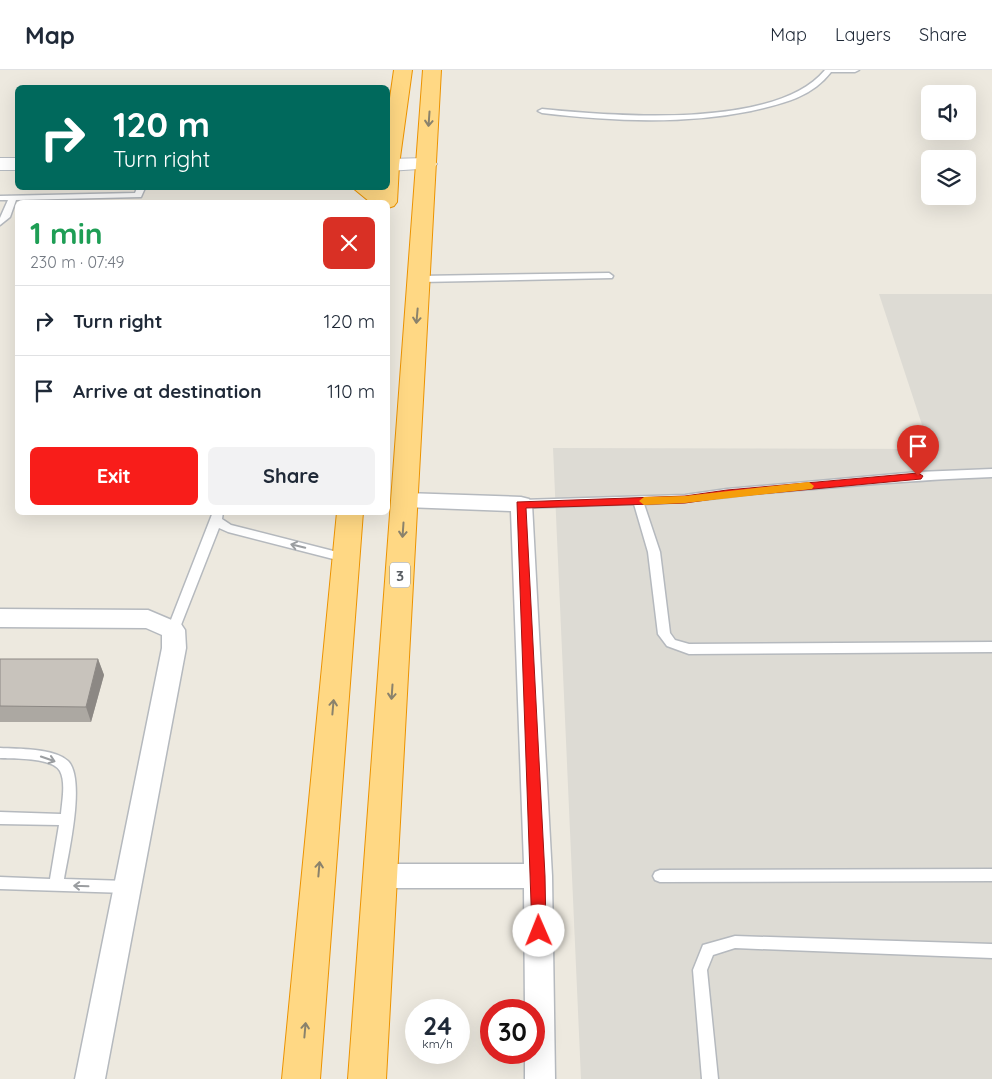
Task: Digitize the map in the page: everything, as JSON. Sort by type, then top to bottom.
[{"type":"highway","points":[[390,146],[403,70]]},
{"type":"highway","name":"3","points":[[367,1079],[432,70]]},
{"type":"highway","points":[[366,190],[379,200]]},
{"type":"highway","points":[[301,1079],[350,515]]},
{"type":"street","points":[[390,162],[427,162]]},
{"type":"street","points":[[0,164],[15,164]]},
{"type":"street","points":[[405,500],[521,504],[538,876],[540,1079]]},
{"type":"street","points":[[0,618],[148,619],[173,630],[174,648],[129,887],[90,1079]]},
{"type":"street","points":[[380,876],[538,876]]},
{"type":"lane","points":[[542,111],[592,117],[658,120],[725,114],[785,100],[814,86],[828,71],[855,70]]},
{"type":"lane","points":[[0,198],[138,195],[140,190]]},
{"type":"lane","points":[[0,222],[6,217],[13,198]]},
{"type":"lane","points":[[420,278],[609,276]]},
{"type":"lane","points":[[521,504],[685,500],[727,493],[918,476],[992,473]]},
{"type":"lane","points":[[638,501],[654,552],[664,634],[671,643],[690,649],[992,646]]},
{"type":"lane","points":[[173,630],[217,517],[228,528],[345,558]]},
{"type":"lane","points":[[0,753],[44,757],[65,766],[70,775],[70,795],[56,885]]},
{"type":"lane","points":[[0,818],[66,820]]},
{"type":"lane","points":[[660,876],[992,876]]},
{"type":"lane","points":[[0,883],[129,887]]},
{"type":"lane","points":[[710,1079],[700,970],[708,950],[735,942],[992,951]]},
{"type":"shaded area","points":[[879,294],[992,294],[992,1079],[581,1079],[553,448],[930,449]]},
{"type":"building","points":[[0,659],[98,659],[86,707],[0,706]]},
{"type":"slow traffic","points":[[644,501],[685,500],[727,493],[809,486]]},
{"type":"route","points":[[539,931],[521,504],[685,500],[727,493],[918,476]]}]
